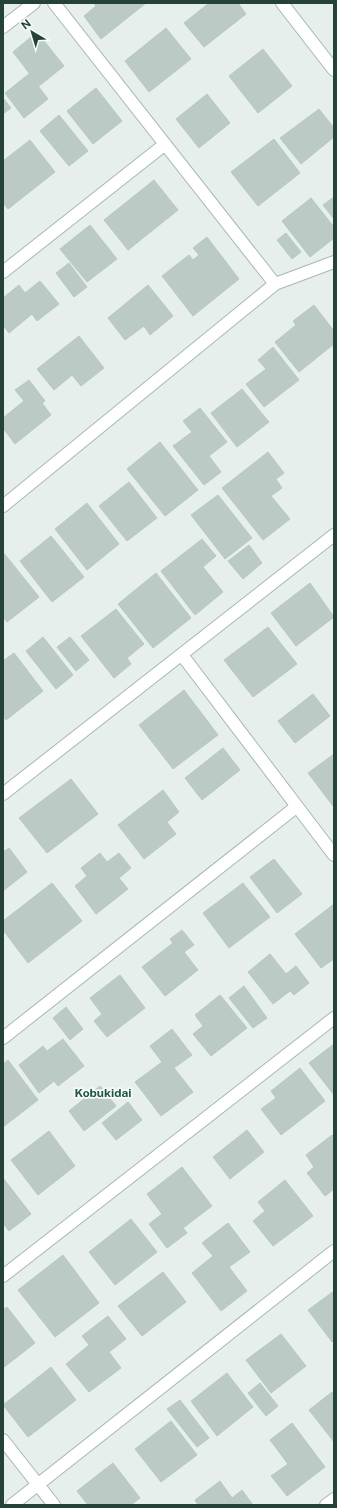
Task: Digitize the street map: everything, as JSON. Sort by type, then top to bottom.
[{"type":"street","points":[[3,27],[34,3]]},
{"type":"street","points":[[54,3],[164,145],[275,284]]},
{"type":"street","points":[[282,3],[334,70]]},
{"type":"street","points":[[3,272],[164,145]]},
{"type":"street","points":[[3,506],[275,284],[334,262]]},
{"type":"street","points":[[3,794],[182,655],[332,542]]},
{"type":"street","points":[[182,655],[296,807],[334,855]]},
{"type":"street","points":[[3,1038],[296,807]]},
{"type":"street","points":[[3,1276],[334,1018]]},
{"type":"street","points":[[12,1505],[334,1251]]},
{"type":"street","points":[[3,1440],[54,1505]]},
{"type":"street","points":[[326,1505],[334,1499]]},
{"type":"building","points":[[94,3],[146,3],[101,39],[84,16],[96,6]]},
{"type":"building","points":[[209,3],[238,3],[246,14],[204,47],[184,23]]},
{"type":"building","points":[[166,28],[191,59],[149,92],[125,61]]},
{"type":"building","points":[[37,32],[64,66],[39,86],[13,52]]},
{"type":"building","points":[[263,49],[292,86],[258,113],[229,76]]},
{"type":"building","points":[[29,74],[48,99],[24,118],[5,93]]},
{"type":"building","points":[[96,88],[122,121],[93,144],[67,111]]},
{"type":"building","points":[[207,94],[230,123],[199,148],[176,119]]},
{"type":"building","points":[[3,98],[11,108],[3,114]]},
{"type":"building","points":[[319,109],[334,128],[334,137],[301,164],[280,138]]},
{"type":"building","points":[[59,115],[88,151],[69,166],[40,131]]},
{"type":"building","points":[[274,139],[300,173],[258,206],[231,172]]},
{"type":"building","points":[[30,140],[55,172],[8,209],[3,203],[3,161]]},
{"type":"building","points":[[154,180],[178,210],[128,250],[104,220]]},
{"type":"building","points":[[334,197],[334,219],[323,205]]},
{"type":"building","points":[[311,198],[334,227],[334,238],[310,257],[282,221]]},
{"type":"building","points":[[90,225],[117,259],[87,282],[60,249]]},
{"type":"building","points":[[286,233],[301,252],[292,259],[277,240]]},
{"type":"building","points":[[207,237],[239,279],[193,316],[162,276],[189,255],[193,260],[199,255],[193,248]]},
{"type":"building","points":[[69,263],[87,287],[74,297],[56,273]]},
{"type":"building","points":[[40,281],[59,304],[37,321],[32,314],[9,333],[3,325],[3,298],[19,285],[25,293]]},
{"type":"building","points":[[148,285],[173,316],[150,335],[144,326],[125,340],[108,318]]},
{"type":"building","points":[[314,305],[334,331],[334,344],[299,372],[275,342],[296,325],[293,321]]},
{"type":"building","points":[[79,336],[104,368],[81,386],[72,375],[54,390],[37,369]]},
{"type":"building","points":[[273,347],[299,380],[264,407],[246,384],[266,369],[258,360]]},
{"type":"building","points":[[29,380],[45,401],[42,403],[51,415],[15,444],[3,428],[3,418],[24,401],[15,390]]},
{"type":"building","points":[[242,389],[269,422],[237,447],[211,413]]},
{"type":"building","points":[[200,408],[227,442],[209,456],[221,472],[204,485],[173,446],[192,432],[183,421]]},
{"type":"building","points":[[160,442],[198,490],[165,516],[127,469]]},
{"type":"building","points":[[268,452],[284,473],[276,479],[282,488],[271,496],[290,519],[263,540],[222,488]]},
{"type":"building","points":[[129,482],[157,518],[127,541],[99,506]]},
{"type":"building","points":[[218,495],[252,538],[225,559],[191,515]]},
{"type":"building","points":[[87,503],[119,544],[87,570],[55,529]]},
{"type":"building","points":[[51,536],[84,577],[52,602],[20,561]]},
{"type":"building","points":[[202,539],[216,556],[203,567],[223,592],[195,615],[161,571]]},
{"type":"building","points":[[249,545],[262,563],[243,579],[228,561]]},
{"type":"building","points":[[3,552],[39,597],[7,622],[3,617]]},
{"type":"building","points":[[156,573],[191,618],[153,648],[118,604]]},
{"type":"building","points":[[310,583],[334,617],[296,646],[271,613]]},
{"type":"building","points":[[116,609],[144,644],[127,658],[131,664],[114,678],[81,636]]},
{"type":"building","points":[[268,627],[297,664],[253,697],[224,660]]},
{"type":"building","points":[[43,637],[73,675],[56,689],[26,651]]},
{"type":"building","points":[[70,637],[89,660],[76,671],[57,647]]},
{"type":"building","points":[[14,653],[43,691],[6,720],[3,716],[3,661]]},
{"type":"building","points":[[184,690],[218,735],[173,769],[139,725]]},
{"type":"building","points":[[313,694],[330,716],[295,743],[278,721]]},
{"type":"building","points":[[223,748],[240,770],[202,800],[185,778]]},
{"type":"building","points":[[334,754],[334,805],[333,806],[308,773]]},
{"type":"building","points":[[71,779],[98,814],[47,853],[19,818]]},
{"type":"building","points":[[163,790],[179,812],[167,822],[176,834],[144,859],[118,825]]},
{"type":"building","points":[[9,848],[27,872],[3,891],[3,852]]},
{"type":"building","points":[[100,853],[107,862],[119,853],[131,868],[119,878],[128,889],[96,914],[75,886],[87,876],[81,868]]},
{"type":"building","points":[[274,859],[302,894],[277,913],[250,877]]},
{"type":"building","points":[[52,883],[82,921],[28,963],[3,930],[3,921]]},
{"type":"building","points":[[243,883],[270,917],[229,948],[203,913]]},
{"type":"building","points":[[334,904],[334,959],[321,968],[295,934]]},
{"type":"building","points":[[182,930],[194,945],[184,952],[198,970],[165,996],[142,967],[173,943],[170,939]]},
{"type":"building","points":[[270,954],[286,974],[296,966],[309,983],[294,995],[290,991],[273,1004],[248,972]]},
{"type":"building","points":[[120,975],[145,1008],[107,1037],[94,1021],[102,1014],[90,998]]},
{"type":"building","points":[[244,986],[267,1018],[253,1028],[229,998]]},
{"type":"building","points":[[220,995],[247,1028],[211,1056],[193,1034],[203,1026],[195,1015]]},
{"type":"building","points":[[66,1007],[83,1029],[70,1040],[53,1018]]},
{"type":"building","points":[[172,1029],[192,1055],[174,1068],[193,1092],[161,1116],[135,1082],[162,1062],[150,1046]]},
{"type":"building","points":[[63,1039],[84,1066],[58,1086],[54,1081],[39,1093],[19,1065],[43,1046],[47,1051]]},
{"type":"building","points":[[334,1044],[334,1095],[309,1063]]},
{"type":"building","points":[[8,1060],[38,1100],[3,1127],[3,1064]]},
{"type":"building","points":[[300,1068],[325,1101],[281,1135],[261,1109],[276,1098],[271,1091]]},
{"type":"building","points":[[100,1086],[116,1106],[84,1131],[69,1111]]},
{"type":"building","points":[[128,1102],[142,1120],[116,1140],[102,1123]]},
{"type":"building","points":[[247,1130],[264,1152],[230,1179],[213,1157]]},
{"type":"building","points":[[49,1131],[75,1166],[38,1195],[11,1160]]},
{"type":"building","points":[[332,1135],[334,1137],[334,1189],[325,1196],[307,1173],[314,1167],[306,1155]]},
{"type":"building","points":[[182,1167],[212,1206],[183,1228],[187,1233],[167,1248],[149,1224],[162,1214],[147,1194]]},
{"type":"building","points":[[3,1178],[31,1214],[9,1231],[3,1223]]},
{"type":"building","points":[[285,1180],[313,1216],[273,1246],[253,1221],[265,1211],[258,1202]]},
{"type":"building","points":[[131,1219],[157,1252],[115,1285],[89,1252]]},
{"type":"building","points":[[228,1223],[250,1252],[229,1267],[247,1291],[221,1311],[192,1273],[213,1256],[202,1243]]},
{"type":"building","points":[[63,1255],[99,1303],[55,1337],[18,1290]]},
{"type":"building","points":[[163,1272],[186,1302],[142,1336],[118,1306]]},
{"type":"building","points":[[334,1291],[334,1340],[332,1342],[308,1310]]},
{"type":"building","points":[[7,1307],[35,1343],[3,1368],[3,1310]]},
{"type":"building","points":[[108,1316],[126,1339],[109,1352],[121,1368],[89,1392],[66,1364],[89,1345],[82,1336]]},
{"type":"building","points":[[281,1334],[306,1366],[271,1393],[246,1360]]},
{"type":"building","points":[[51,1367],[76,1400],[28,1437],[3,1405]]},
{"type":"building","points":[[227,1373],[253,1407],[217,1436],[191,1401]]},
{"type":"building","points":[[260,1383],[278,1406],[266,1416],[248,1393]]},
{"type":"building","points":[[332,1392],[334,1395],[334,1442],[309,1410]]},
{"type":"building","points":[[180,1400],[209,1438],[197,1447],[167,1409]]},
{"type":"building","points":[[171,1421],[197,1455],[161,1482],[135,1449]]},
{"type":"building","points":[[292,1423],[325,1467],[287,1496],[271,1476],[288,1464],[270,1440]]},
{"type":"building","points":[[113,1463],[140,1498],[131,1505],[88,1505],[77,1491]]},
{"type":"building","points":[[220,1481],[232,1498],[242,1490],[253,1505],[198,1505],[195,1500]]},
{"type":"district","name":"Kobukidai","points":[[103,1093]]}]
